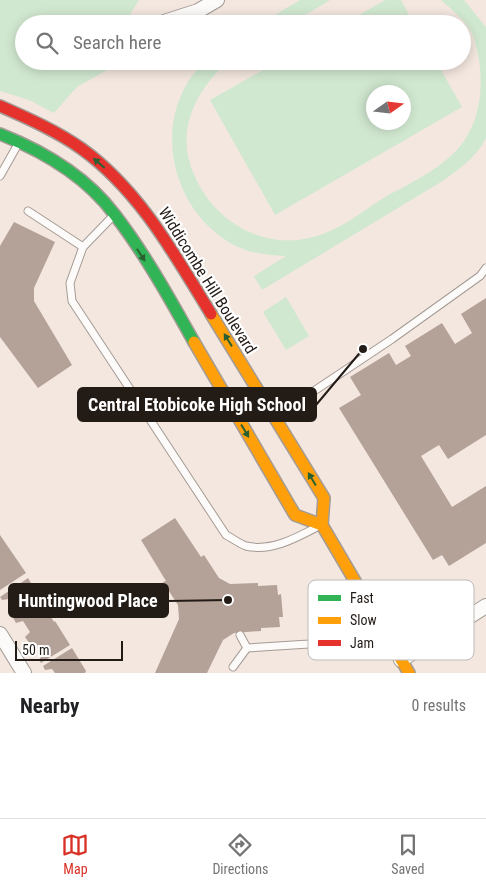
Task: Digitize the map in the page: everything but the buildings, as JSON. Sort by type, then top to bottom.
[{"type":"street","points":[[186,15],[198,11],[217,0]]},
{"type":"street","name":"Widdicombe Hill Boulevard","points":[[0,106],[25,131],[58,163],[90,188],[124,206],[155,223],[324,498],[322,524],[295,515],[169,298],[124,206],[81,148],[25,131],[0,134]]},
{"type":"street","points":[[322,524],[355,580]]},
{"type":"street","points":[[474,614],[486,606]]},
{"type":"street","points":[[0,634],[24,673]]},
{"type":"street","points":[[401,660],[409,673]]},
{"type":"lane","points":[[0,176],[25,131]]},
{"type":"lane","points":[[124,206],[84,248],[70,283],[72,301],[226,534],[246,546],[270,547],[297,538],[322,524]]},
{"type":"lane","points":[[28,211],[84,248]]},
{"type":"lane","points":[[314,391],[480,276],[486,268]]},
{"type":"lane","points":[[240,635],[246,648]]},
{"type":"lane","points":[[246,648],[308,644]]},
{"type":"lane","points":[[233,667],[246,648]]},
{"type":"green space","points":[[0,0],[139,0],[131,15],[15,15],[15,70],[107,70],[77,87],[54,113],[29,100],[0,91]]},
{"type":"green space","points":[[300,0],[330,0],[305,15],[275,15]]},
{"type":"green space","points":[[385,0],[401,0],[409,15],[359,15]]},
{"type":"green space","points":[[441,0],[464,0],[486,27],[486,138],[478,151],[467,163],[441,182],[262,290],[254,276],[286,256],[262,254],[238,247],[214,232],[196,212],[182,188],[174,162],[172,135],[176,108],[187,83],[198,70],[220,70],[201,93],[190,118],[187,131],[189,160],[197,181],[209,200],[223,215],[240,227],[259,236],[280,240],[301,240],[331,231],[385,197],[422,177],[448,159],[465,140],[477,111],[481,79],[477,48],[471,32],[471,15],[458,15]]},
{"type":"green space","points":[[263,70],[441,70],[462,107],[275,215],[210,100]]},
{"type":"green space","points":[[286,297],[309,336],[286,350],[263,312]]},
{"type":"traffic: fast","points":[[0,134],[48,157],[78,177],[104,201],[147,261],[194,342]]},
{"type":"traffic: slow","points":[[211,314],[324,498],[322,525],[354,580]]},
{"type":"traffic: slow","points":[[194,342],[295,515],[322,525]]},
{"type":"traffic: slow","points":[[401,660],[409,673]]},
{"type":"traffic: jam","points":[[0,106],[62,136],[102,165],[121,184],[154,225],[184,269],[211,314]]},
{"type":"place","name":"Central Etobicoke High School","points":[[363,349]]},
{"type":"place","name":"Huntingwood Place","points":[[228,600]]}]
